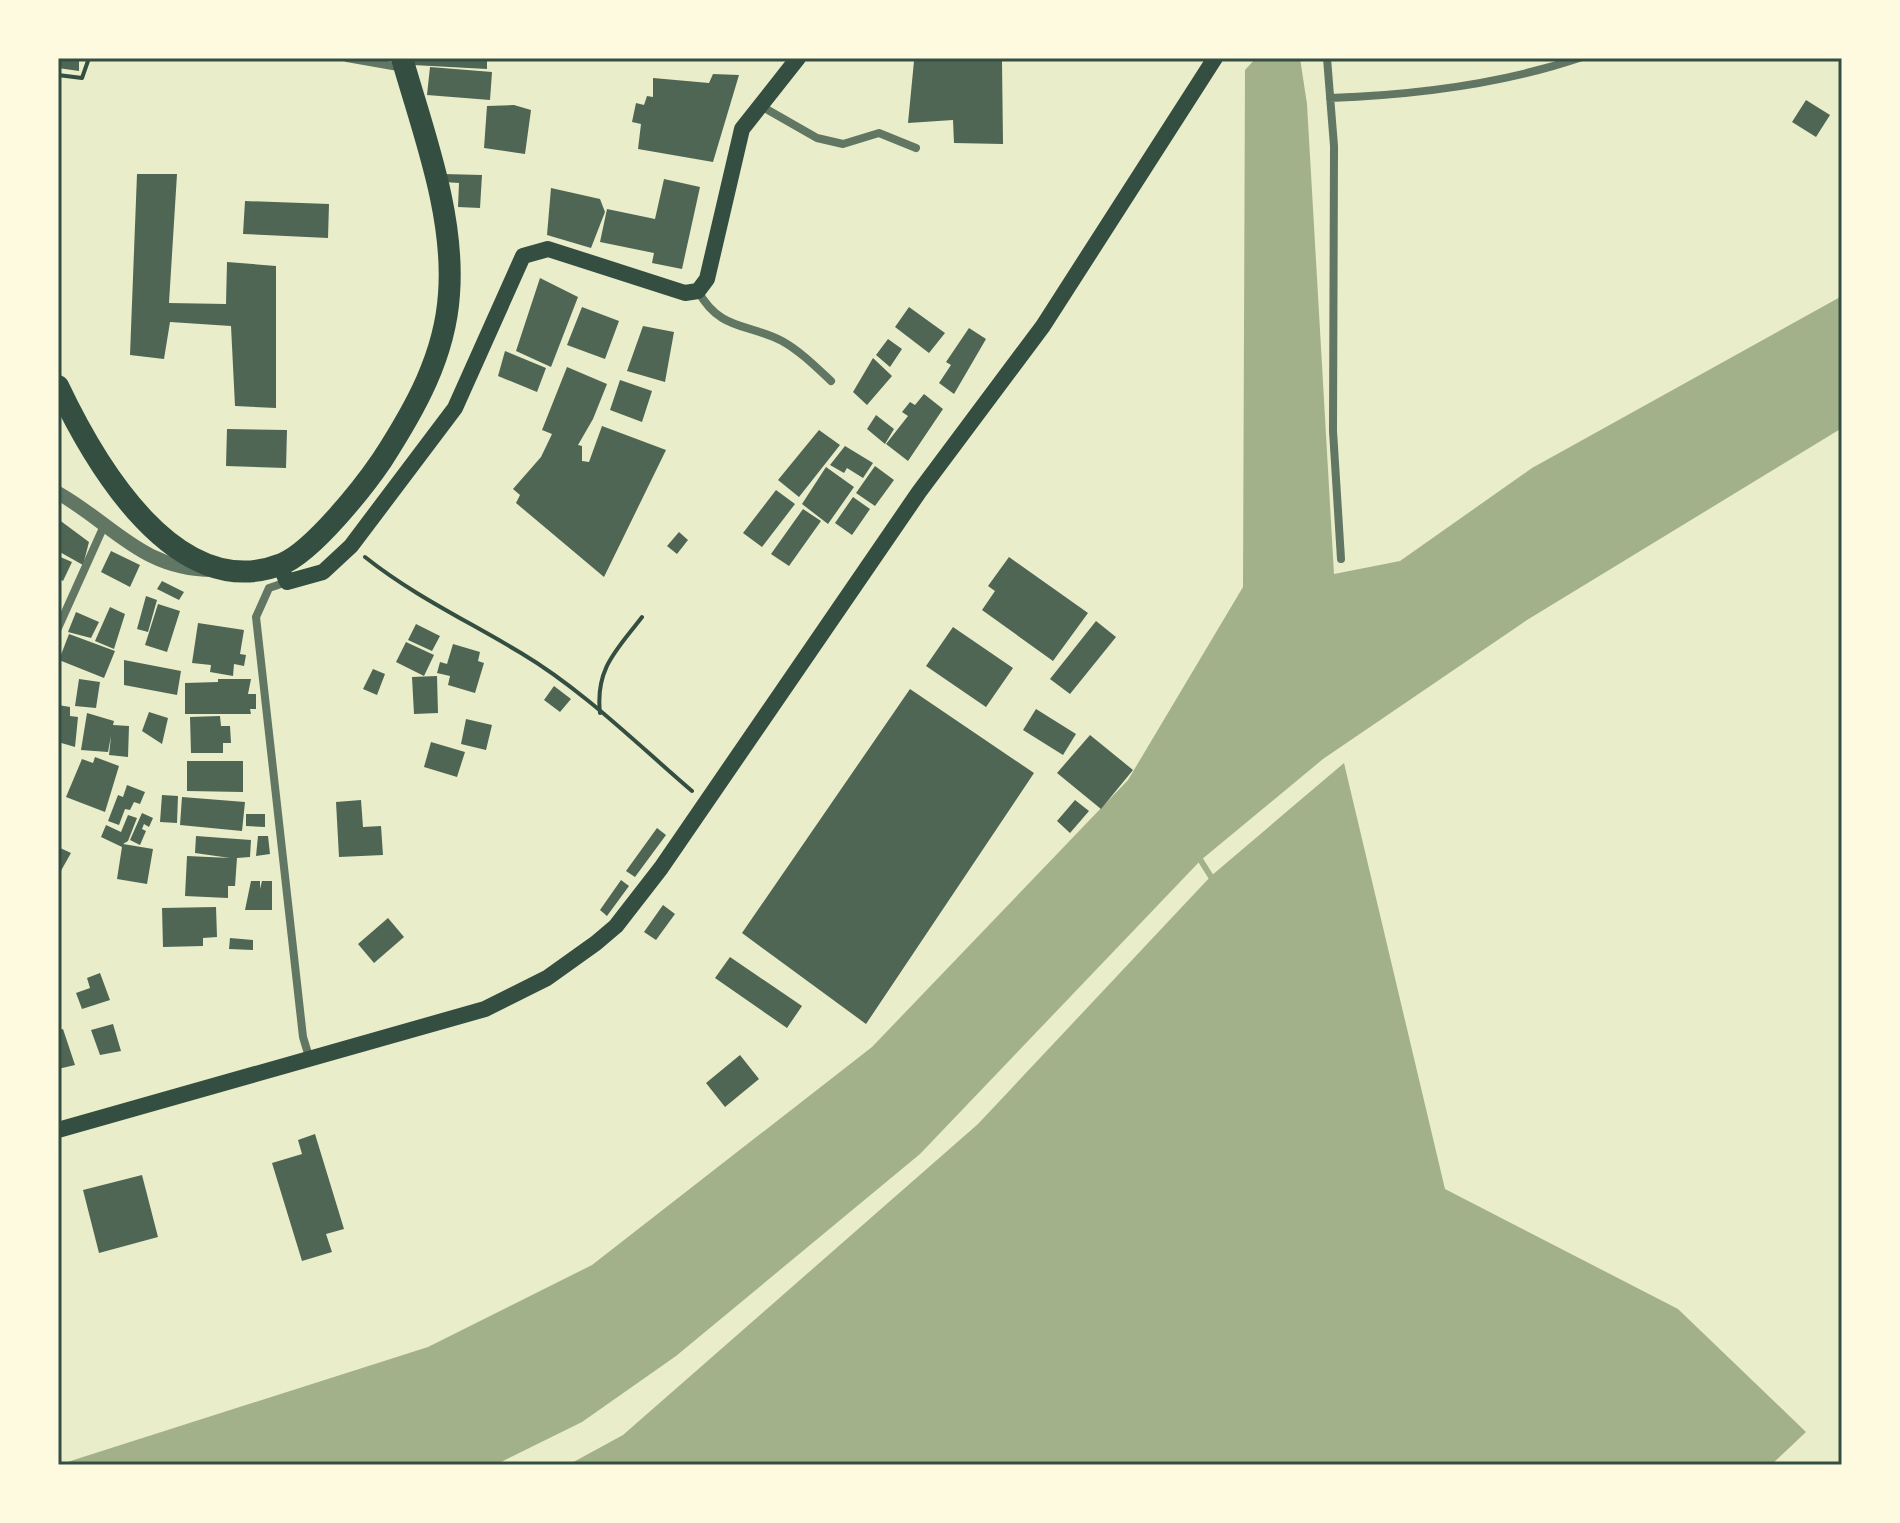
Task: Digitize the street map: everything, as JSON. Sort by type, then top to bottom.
[{"type":"highway","points":[[58,386],[84,441],[121,496],[168,540],[201,561],[233,570],[284,573],[362,490],[408,418],[438,356],[449,294],[448,257],[434,173],[403,63]]},
{"type":"main road","points":[[284,573],[323,572],[351,546],[455,408],[523,256],[548,249],[685,293],[698,291],[707,279],[742,129],[798,58]]},
{"type":"main road","points":[[58,1130],[485,1009],[563,968],[616,926],[705,803],[919,492],[1043,326],[1215,58]]},
{"type":"street","points":[[347,58],[403,63]]},
{"type":"street","points":[[1327,58],[1334,146],[1333,431],[1341,559]]},
{"type":"street","points":[[1330,98],[1411,95],[1544,70],[1579,58]]},
{"type":"street","points":[[761,106],[817,138],[843,144],[879,133],[916,148]]},
{"type":"street","points":[[698,291],[707,307],[726,322],[782,341],[831,381]]},
{"type":"street","points":[[58,493],[103,528],[149,556],[192,570],[233,570]]},
{"type":"street","points":[[58,628],[103,528]]},
{"type":"street","points":[[284,573],[269,588],[256,617],[303,1037],[310,1061]]},
{"type":"path","points":[[58,75],[82,78],[89,58]]},
{"type":"path","points":[[351,546],[389,576],[458,620],[522,653],[600,713],[705,803]]},
{"type":"path","points":[[600,713],[598,692],[602,670],[642,617]]},
{"type":"shaded area","points":[[1256,58],[1300,58],[1307,104],[1334,574],[1400,561],[1532,468],[1842,296],[1842,428],[1527,620],[1323,759],[1201,860],[920,1154],[676,1356],[582,1422],[495,1465],[58,1465],[428,1347],[592,1265],[872,1047],[1128,780],[1243,587],[1245,70]]},
{"type":"shaded area","points":[[1344,763],[1445,1189],[1678,1309],[1806,1432],[1771,1465],[568,1465],[623,1435],[978,1124],[1211,876]]},
{"type":"building","points":[[58,58],[79,58],[79,71],[58,68]]},
{"type":"building","points":[[412,58],[487,58],[487,69],[413,65]]},
{"type":"building","points":[[914,61],[1002,61],[1003,144],[954,143],[953,120],[908,123]]},
{"type":"building","points":[[430,67],[492,72],[490,100],[427,95]]},
{"type":"building","points":[[713,74],[739,75],[713,162],[638,149],[641,124],[632,122],[636,103],[644,105],[647,96],[653,97],[653,78],[709,83]]},
{"type":"building","points":[[1806,100],[1830,115],[1816,137],[1792,122]]},
{"type":"building","points":[[514,105],[531,110],[525,154],[484,148],[487,106]]},
{"type":"building","points":[[137,174],[177,174],[169,303],[226,304],[227,262],[276,266],[276,408],[235,406],[231,326],[170,322],[164,359],[130,355]]},
{"type":"building","points":[[444,174],[482,175],[480,208],[458,207],[459,183],[444,182]]},
{"type":"building","points":[[664,179],[700,187],[682,269],[652,263],[654,253],[600,242],[607,209],[655,219]]},
{"type":"building","points":[[551,188],[600,199],[605,212],[591,248],[547,235]]},
{"type":"building","points":[[245,201],[329,204],[328,238],[243,234]]},
{"type":"building","points":[[540,278],[578,297],[551,367],[516,351]]},
{"type":"building","points":[[582,307],[619,321],[605,359],[567,345]]},
{"type":"building","points":[[909,307],[945,333],[929,353],[895,327]]},
{"type":"building","points":[[643,326],[674,332],[665,382],[627,371]]},
{"type":"building","points":[[969,328],[986,339],[954,394],[939,383],[951,365],[946,362]]},
{"type":"building","points":[[888,339],[902,349],[890,367],[876,355]]},
{"type":"building","points":[[505,351],[546,368],[537,392],[498,376]]},
{"type":"building","points":[[873,358],[892,376],[867,405],[853,392]]},
{"type":"building","points":[[567,367],[607,384],[578,445],[582,446],[582,461],[589,462],[602,426],[666,450],[604,577],[516,503],[520,495],[513,489],[541,457],[552,434],[542,430]]},
{"type":"building","points":[[620,380],[652,391],[642,422],[610,410]]},
{"type":"building","points":[[924,394],[943,409],[908,461],[886,444],[908,416],[902,412],[910,402],[915,405]]},
{"type":"building","points":[[876,415],[894,429],[885,444],[867,429]]},
{"type":"building","points":[[227,429],[287,430],[286,468],[226,466]]},
{"type":"building","points":[[819,430],[840,445],[799,497],[778,480]]},
{"type":"building","points":[[845,446],[873,463],[863,478],[847,468],[844,473],[830,465]]},
{"type":"building","points":[[875,466],[894,480],[875,506],[856,493]]},
{"type":"building","points":[[826,467],[854,487],[828,524],[802,504]]},
{"type":"building","points":[[776,490],[795,504],[762,547],[743,533]]},
{"type":"building","points":[[853,497],[870,509],[852,535],[835,523]]},
{"type":"building","points":[[803,509],[821,521],[789,566],[771,554]]},
{"type":"building","points":[[58,519],[89,542],[83,565],[58,551]]},
{"type":"building","points":[[679,532],[688,540],[677,554],[667,546]]},
{"type":"building","points":[[111,551],[140,565],[130,587],[101,572]]},
{"type":"building","points":[[58,556],[72,562],[63,581],[58,578]]},
{"type":"building","points":[[1009,557],[1088,613],[1053,661],[982,610],[995,591],[988,586]]},
{"type":"building","points":[[162,581],[184,592],[179,600],[157,589]]},
{"type":"building","points":[[146,596],[157,600],[148,632],[137,629]]},
{"type":"building","points":[[158,604],[180,611],[167,652],[145,645]]},
{"type":"building","points":[[110,607],[125,614],[114,649],[95,641]]},
{"type":"building","points":[[76,612],[99,622],[91,638],[68,632]]},
{"type":"building","points":[[1096,621],[1116,637],[1070,694],[1050,679]]},
{"type":"building","points":[[198,623],[244,630],[240,654],[246,655],[244,666],[234,664],[233,676],[210,672],[211,665],[192,663]]},
{"type":"building","points":[[416,624],[440,636],[432,651],[408,640]]},
{"type":"building","points":[[953,627],[1013,668],[986,707],[926,666]]},
{"type":"building","points":[[69,634],[115,651],[104,678],[59,660]]},
{"type":"building","points":[[406,642],[434,655],[424,676],[396,662]]},
{"type":"building","points":[[453,644],[480,652],[478,661],[484,663],[475,693],[448,685],[450,676],[437,673],[440,662],[447,664]]},
{"type":"building","points":[[124,660],[181,671],[177,695],[124,685]]},
{"type":"building","points":[[373,669],[385,674],[377,695],[363,689]]},
{"type":"building","points":[[437,676],[438,713],[414,714],[412,677]]},
{"type":"building","points":[[79,679],[100,682],[96,708],[75,706]]},
{"type":"building","points":[[218,679],[251,679],[248,694],[256,694],[256,709],[250,709],[251,714],[185,714],[185,683],[218,682]]},
{"type":"building","points":[[554,686],[571,699],[560,712],[544,700]]},
{"type":"building","points":[[910,689],[1034,773],[866,1024],[742,933]]},
{"type":"building","points":[[58,705],[70,707],[70,716],[78,717],[75,747],[58,742]]},
{"type":"building","points":[[1036,709],[1076,734],[1063,755],[1023,730]]},
{"type":"building","points":[[149,712],[168,718],[162,744],[142,731]]},
{"type":"building","points":[[87,713],[114,721],[113,725],[129,726],[128,757],[109,755],[111,736],[108,752],[81,750]]},
{"type":"building","points":[[220,716],[221,726],[230,726],[231,743],[223,743],[223,753],[191,753],[190,717]]},
{"type":"building","points":[[466,719],[492,725],[486,750],[461,744]]},
{"type":"building","points":[[1090,735],[1133,770],[1101,809],[1057,773]]},
{"type":"building","points":[[431,742],[465,752],[457,777],[424,767]]},
{"type":"building","points":[[95,757],[119,766],[105,812],[66,797],[82,759],[93,763]]},
{"type":"building","points":[[187,761],[243,761],[243,792],[187,791]]},
{"type":"building","points":[[127,785],[145,792],[140,804],[134,802],[130,810],[125,809],[119,825],[108,821],[118,795],[123,797]]},
{"type":"building","points":[[162,795],[178,796],[177,823],[160,822]]},
{"type":"building","points":[[182,797],[245,802],[242,831],[180,825]]},
{"type":"building","points":[[361,800],[363,827],[381,826],[383,855],[339,857],[336,802]]},
{"type":"building","points":[[1075,800],[1089,811],[1070,833],[1057,821]]},
{"type":"building","points":[[142,813],[153,818],[149,827],[144,824],[142,829],[146,831],[140,845],[130,840]]},
{"type":"building","points":[[246,814],[265,814],[265,827],[246,826]]},
{"type":"building","points":[[128,815],[137,818],[128,841],[123,844],[153,849],[147,884],[117,879],[122,847],[101,837],[106,825],[121,832]]},
{"type":"building","points":[[657,828],[666,835],[635,877],[626,871]]},
{"type":"building","points":[[196,836],[251,840],[250,857],[237,858],[235,886],[228,886],[228,898],[185,896],[187,856],[230,858],[195,853]]},
{"type":"building","points":[[258,836],[268,836],[270,854],[256,856]]},
{"type":"building","points":[[58,847],[71,853],[58,876]]},
{"type":"building","points":[[621,880],[629,886],[607,916],[600,910]]},
{"type":"building","points":[[251,881],[260,881],[260,889],[262,881],[272,881],[272,910],[245,910]]},
{"type":"building","points":[[663,905],[675,914],[656,940],[644,932]]},
{"type":"building","points":[[216,907],[217,937],[203,938],[203,946],[163,947],[162,908]]},
{"type":"building","points":[[388,918],[404,937],[374,963],[358,944]]},
{"type":"building","points":[[230,938],[253,940],[253,950],[229,949]]},
{"type":"building","points":[[730,957],[802,1006],[787,1028],[715,978]]},
{"type":"building","points":[[100,973],[110,1000],[82,1009],[76,993],[90,988],[87,978]]},
{"type":"building","points":[[113,1024],[121,1051],[100,1055],[91,1030]]},
{"type":"building","points":[[63,1029],[75,1065],[58,1069],[58,1030]]},
{"type":"building","points":[[740,1055],[759,1079],[725,1107],[706,1083]]},
{"type":"building","points":[[315,1134],[344,1229],[326,1234],[332,1252],[302,1261],[272,1163],[302,1154],[298,1140]]},
{"type":"building","points":[[142,1175],[158,1237],[99,1253],[83,1190]]},
{"type":"waterway","points":[[1198,856],[1213,880]]}]
